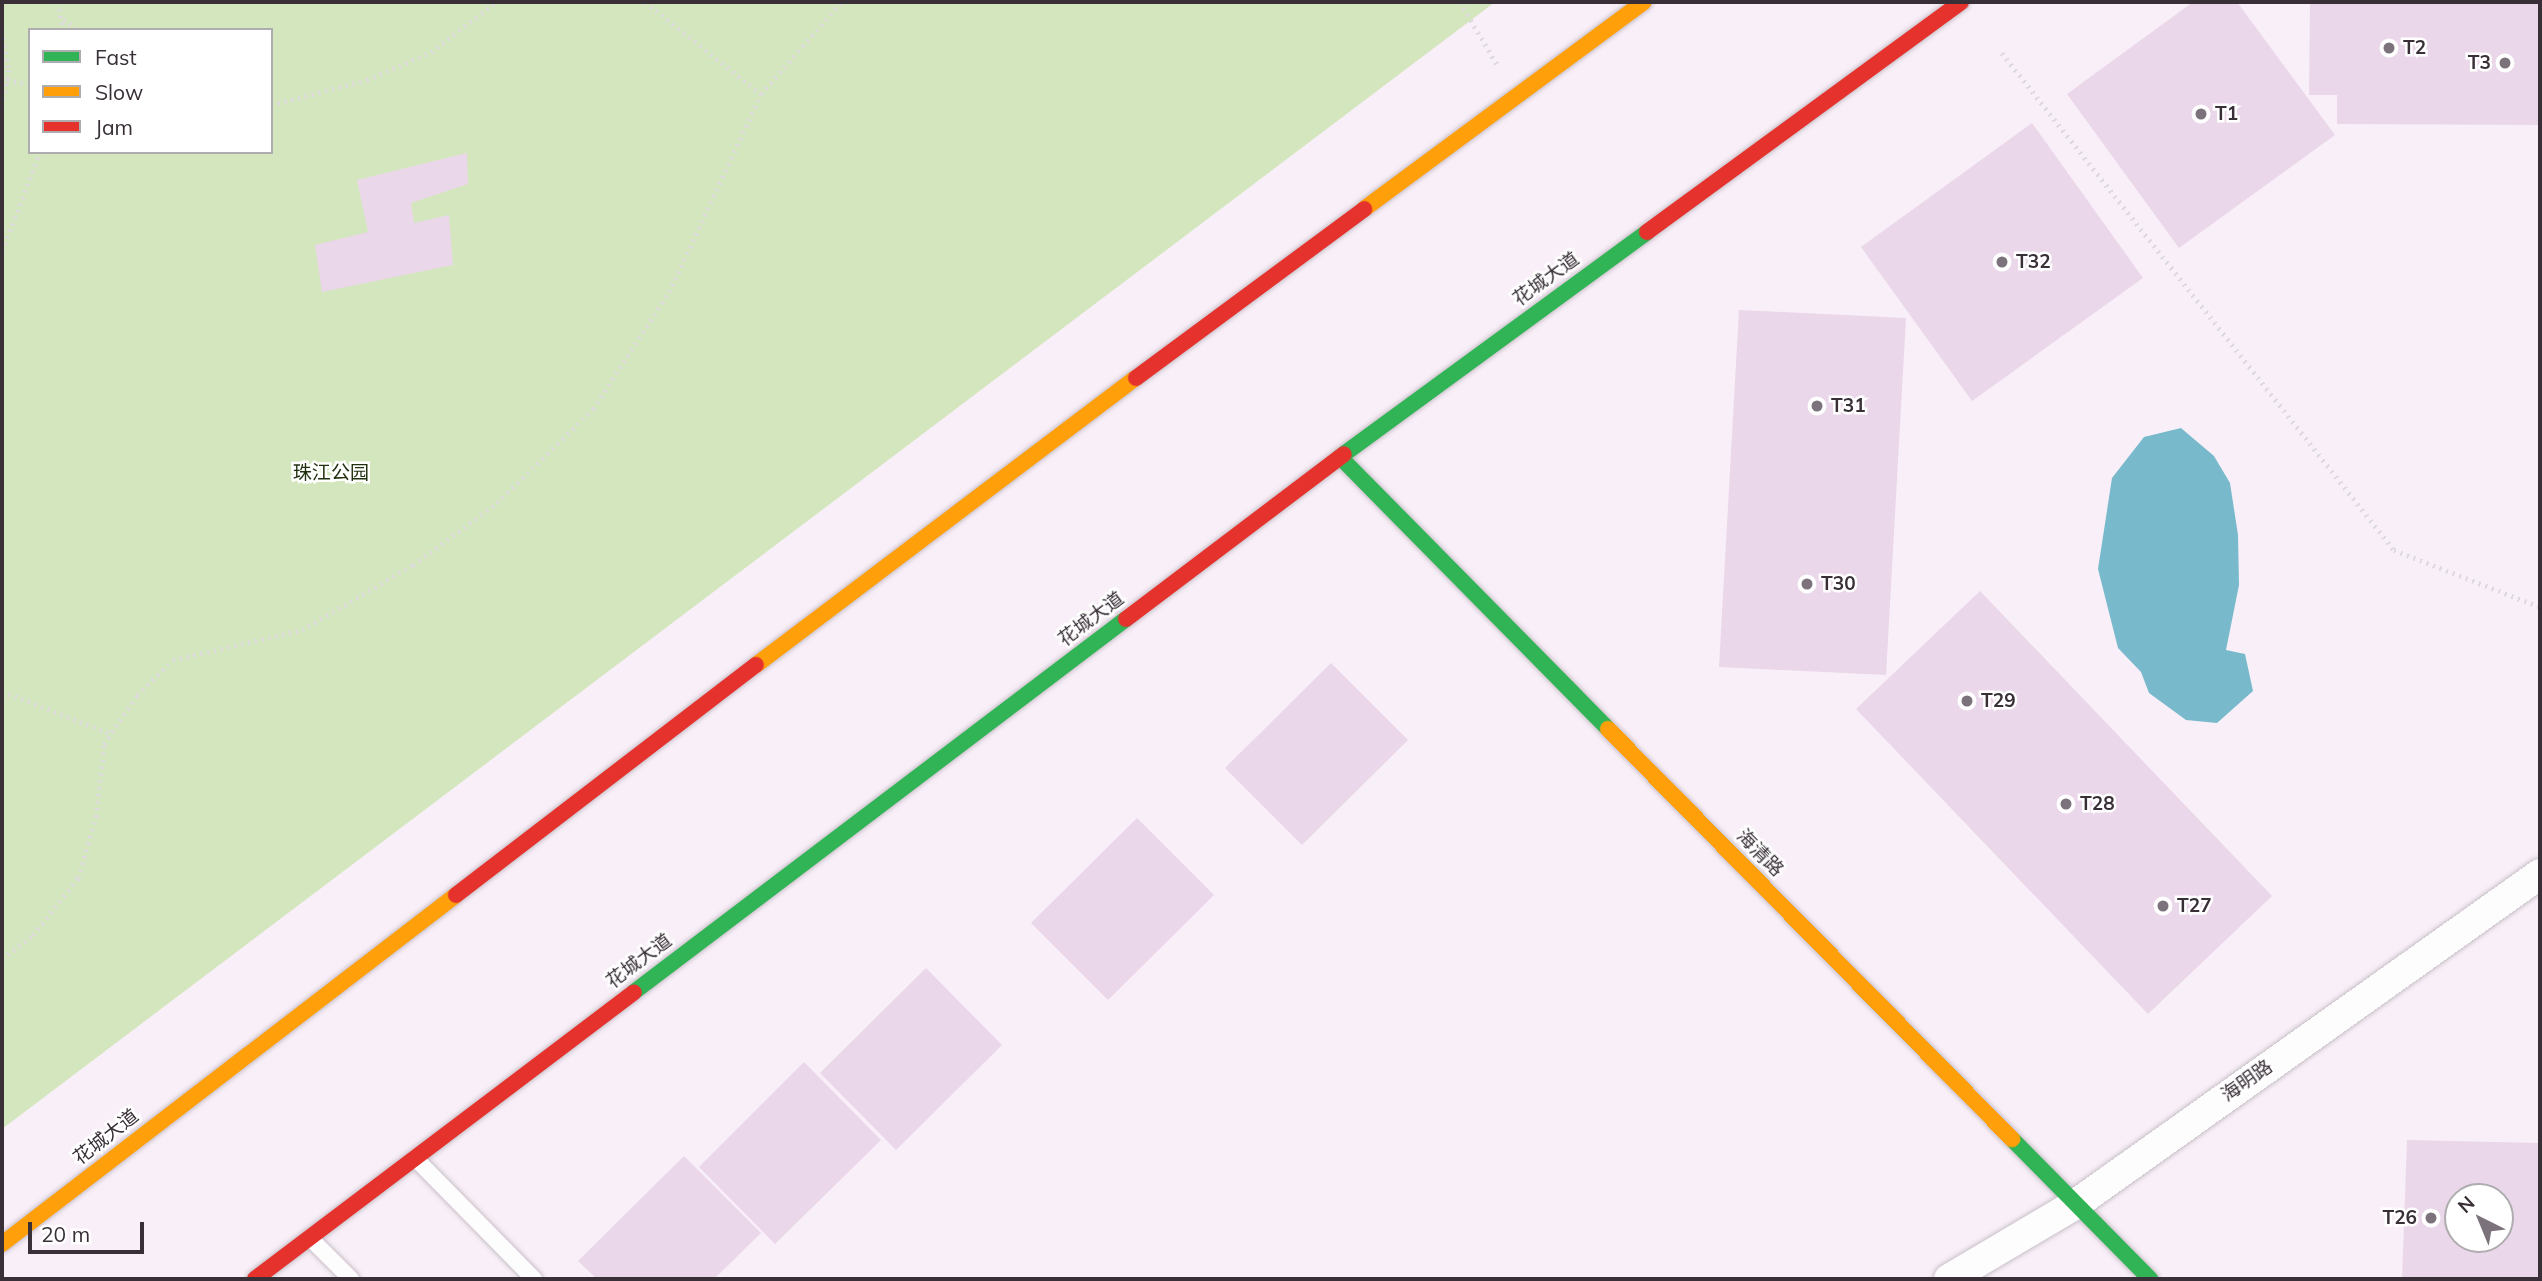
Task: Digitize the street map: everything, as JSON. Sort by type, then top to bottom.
[{"type":"main road","name":"花城大道","points":[[2,1244],[955,513],[1644,2]]},
{"type":"main road","name":"花城大道","points":[[255,1279],[1340,457],[1961,2]]},
{"type":"main road","name":"海清路","points":[[1340,457],[2150,1279]]},
{"type":"street","name":"海明路","points":[[1949,1279],[2077,1204],[2540,874]]},
{"type":"lane","points":[[415,1158],[534,1279]]},
{"type":"lane","points":[[310,1238],[351,1279]]},
{"type":"path","points":[[58,2],[64,28]]},
{"type":"path","points":[[273,104],[367,80],[431,52],[496,2]]},
{"type":"path","points":[[645,2],[761,94]]},
{"type":"path","points":[[2,959],[33,935],[78,878],[111,734],[137,695],[173,660],[302,630],[413,565],[497,503],[593,409],[669,292],[761,94],[841,2]]},
{"type":"path","points":[[1460,2],[1517,97]]},
{"type":"path","points":[[63,19],[74,28]]},
{"type":"path","points":[[2,31],[7,80],[2,107]]},
{"type":"path","points":[[2002,53],[2394,550],[2540,607]]},
{"type":"path","points":[[7,80],[28,84]]},
{"type":"path","points":[[2,251],[39,154]]},
{"type":"path","points":[[2,691],[111,734]]},
{"type":"green space","name":"珠江公园","points":[[2,2],[1495,2],[2,1129]]},
{"type":"water","points":[[2181,428],[2214,456],[2230,483],[2238,535],[2239,585],[2226,650],[2245,654],[2253,691],[2217,723],[2186,720],[2149,693],[2141,672],[2118,648],[2098,569],[2112,478],[2144,437]]},
{"type":"building","name":"T1","points":[[2193,2],[2237,2],[2335,135],[2179,248],[2067,94]]},
{"type":"building","name":"T2","points":[[2310,2],[2540,2],[2540,125],[2337,124],[2337,95],[2309,95]]},
{"type":"building","name":"T32","points":[[2032,123],[2143,278],[1972,401],[1861,247]]},
{"type":"building","points":[[467,153],[468,184],[411,203],[414,223],[449,215],[453,265],[322,292],[315,245],[368,232],[357,180]]},
{"type":"building","points":[[1739,310],[1906,318],[1886,675],[1719,667]]},
{"type":"building","points":[[1980,591],[2272,896],[2148,1014],[1856,709]]},
{"type":"building","points":[[1331,663],[1408,740],[1302,845],[1225,768]]},
{"type":"building","points":[[1137,818],[1214,895],[1108,1000],[1031,923]]},
{"type":"building","points":[[926,968],[1002,1045],[896,1150],[820,1073]]},
{"type":"building","points":[[804,1062],[881,1140],[775,1244],[699,1167]]},
{"type":"building","name":"T26","points":[[2407,1140],[2540,1143],[2540,1279],[2402,1279]]},
{"type":"building","points":[[684,1156],[761,1233],[714,1279],[597,1279],[578,1261]]},
{"type":"traffic: fast","points":[[1344,454],[1647,232]]},
{"type":"traffic: fast","points":[[1340,457],[1608,729]]},
{"type":"traffic: fast","points":[[634,992],[1126,619]]},
{"type":"traffic: fast","points":[[2012,1139],[2150,1279]]},
{"type":"traffic: slow","points":[[1364,209],[1644,2]]},
{"type":"traffic: slow","points":[[756,665],[1136,378]]},
{"type":"traffic: slow","points":[[1608,729],[2012,1139]]},
{"type":"traffic: slow","points":[[2,1244],[456,895]]},
{"type":"traffic: jam","points":[[1647,232],[1961,2]]},
{"type":"traffic: jam","points":[[1136,378],[1364,209]]},
{"type":"traffic: jam","points":[[1126,619],[1344,454]]},
{"type":"traffic: jam","points":[[456,895],[756,665]]},
{"type":"traffic: jam","points":[[255,1279],[634,992]]},
{"type":"place","name":"T2","points":[[2389,48]]},
{"type":"place","name":"T3","points":[[2505,63]]},
{"type":"place","name":"T1","points":[[2201,114]]},
{"type":"place","name":"T32","points":[[2002,262]]},
{"type":"place","name":"T31","points":[[1817,406]]},
{"type":"place","name":"T30","points":[[1807,584]]},
{"type":"place","name":"T29","points":[[1967,701]]},
{"type":"place","name":"T28","points":[[2066,804]]},
{"type":"place","name":"T27","points":[[2163,906]]},
{"type":"place","name":"T26","points":[[2431,1218]]}]
